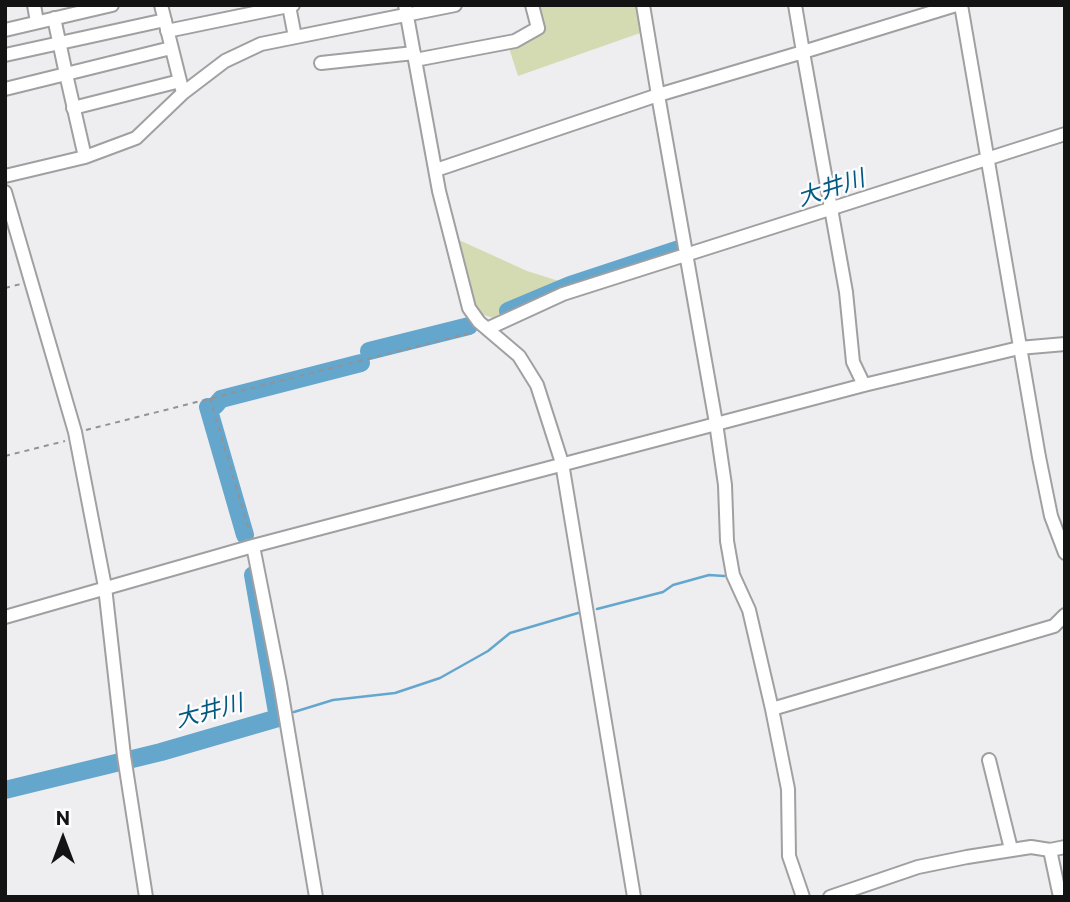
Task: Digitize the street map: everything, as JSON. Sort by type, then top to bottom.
[{"type":"street","points":[[34,5],[37,22]]},
{"type":"street","points":[[5,30],[111,5]]},
{"type":"street","points":[[161,5],[182,87]]},
{"type":"street","points":[[5,176],[85,157],[136,138],[182,87],[225,61],[261,44],[405,10],[455,5]]},
{"type":"street","points":[[321,63],[414,57],[515,41],[538,28],[532,5]]},
{"type":"street","points":[[643,5],[726,485],[727,541],[733,575],[749,611],[772,709],[788,789],[789,856],[803,897]]},
{"type":"street","points":[[795,5],[846,292],[853,362],[864,385]]},
{"type":"street","points":[[436,170],[658,95],[958,5],[1051,516],[1065,553]]},
{"type":"street","points":[[5,55],[273,7],[291,6],[295,37]]},
{"type":"street","points":[[405,10],[436,170],[465,297],[479,322],[519,356],[537,385],[562,463],[634,897]]},
{"type":"street","points":[[54,18],[85,157]]},
{"type":"street","points":[[5,89],[172,48]]},
{"type":"street","points":[[73,108],[182,87]]},
{"type":"street","points":[[489,328],[563,294],[831,206],[1065,134]]},
{"type":"street","points":[[5,192],[75,435],[105,587],[124,759],[146,897]]},
{"type":"street","points":[[5,617],[253,546],[716,423],[1019,348],[1065,344]]},
{"type":"street","points":[[253,546],[280,682],[316,897]]},
{"type":"street","points":[[772,709],[1054,626],[1065,615]]},
{"type":"street","points":[[989,760],[1011,849]]},
{"type":"street","points":[[830,897],[918,867],[1011,849],[1031,847],[1050,850],[1065,847]]},
{"type":"street","points":[[1050,850],[1060,897]]},
{"type":"path","points":[[5,288],[29,282]]},
{"type":"path","points":[[5,456],[210,397],[489,328]]},
{"type":"path","points":[[210,397],[253,546]]},
{"type":"green space","points":[[534,5],[637,5],[643,32],[518,76],[509,48],[544,28]]},
{"type":"green space","points":[[459,240],[527,271],[562,282],[563,286],[513,306],[493,318],[481,314],[472,297]]},
{"type":"waterway","name":"大井川","points":[[508,311],[570,285],[679,249]]},
{"type":"waterway","name":"大井川","points":[[369,351],[469,326]]},
{"type":"waterway","name":"大井川","points":[[215,406],[221,399],[361,363]]},
{"type":"waterway","name":"大井川","points":[[208,407],[245,535]]},
{"type":"waterway","name":"大井川","points":[[5,790],[161,752],[278,718],[253,575]]},
{"type":"waterway","points":[[597,609],[663,592],[673,585],[709,575],[724,576]]},
{"type":"waterway","points":[[294,712],[333,700],[395,693],[440,678],[488,651],[510,633],[578,613]]}]
